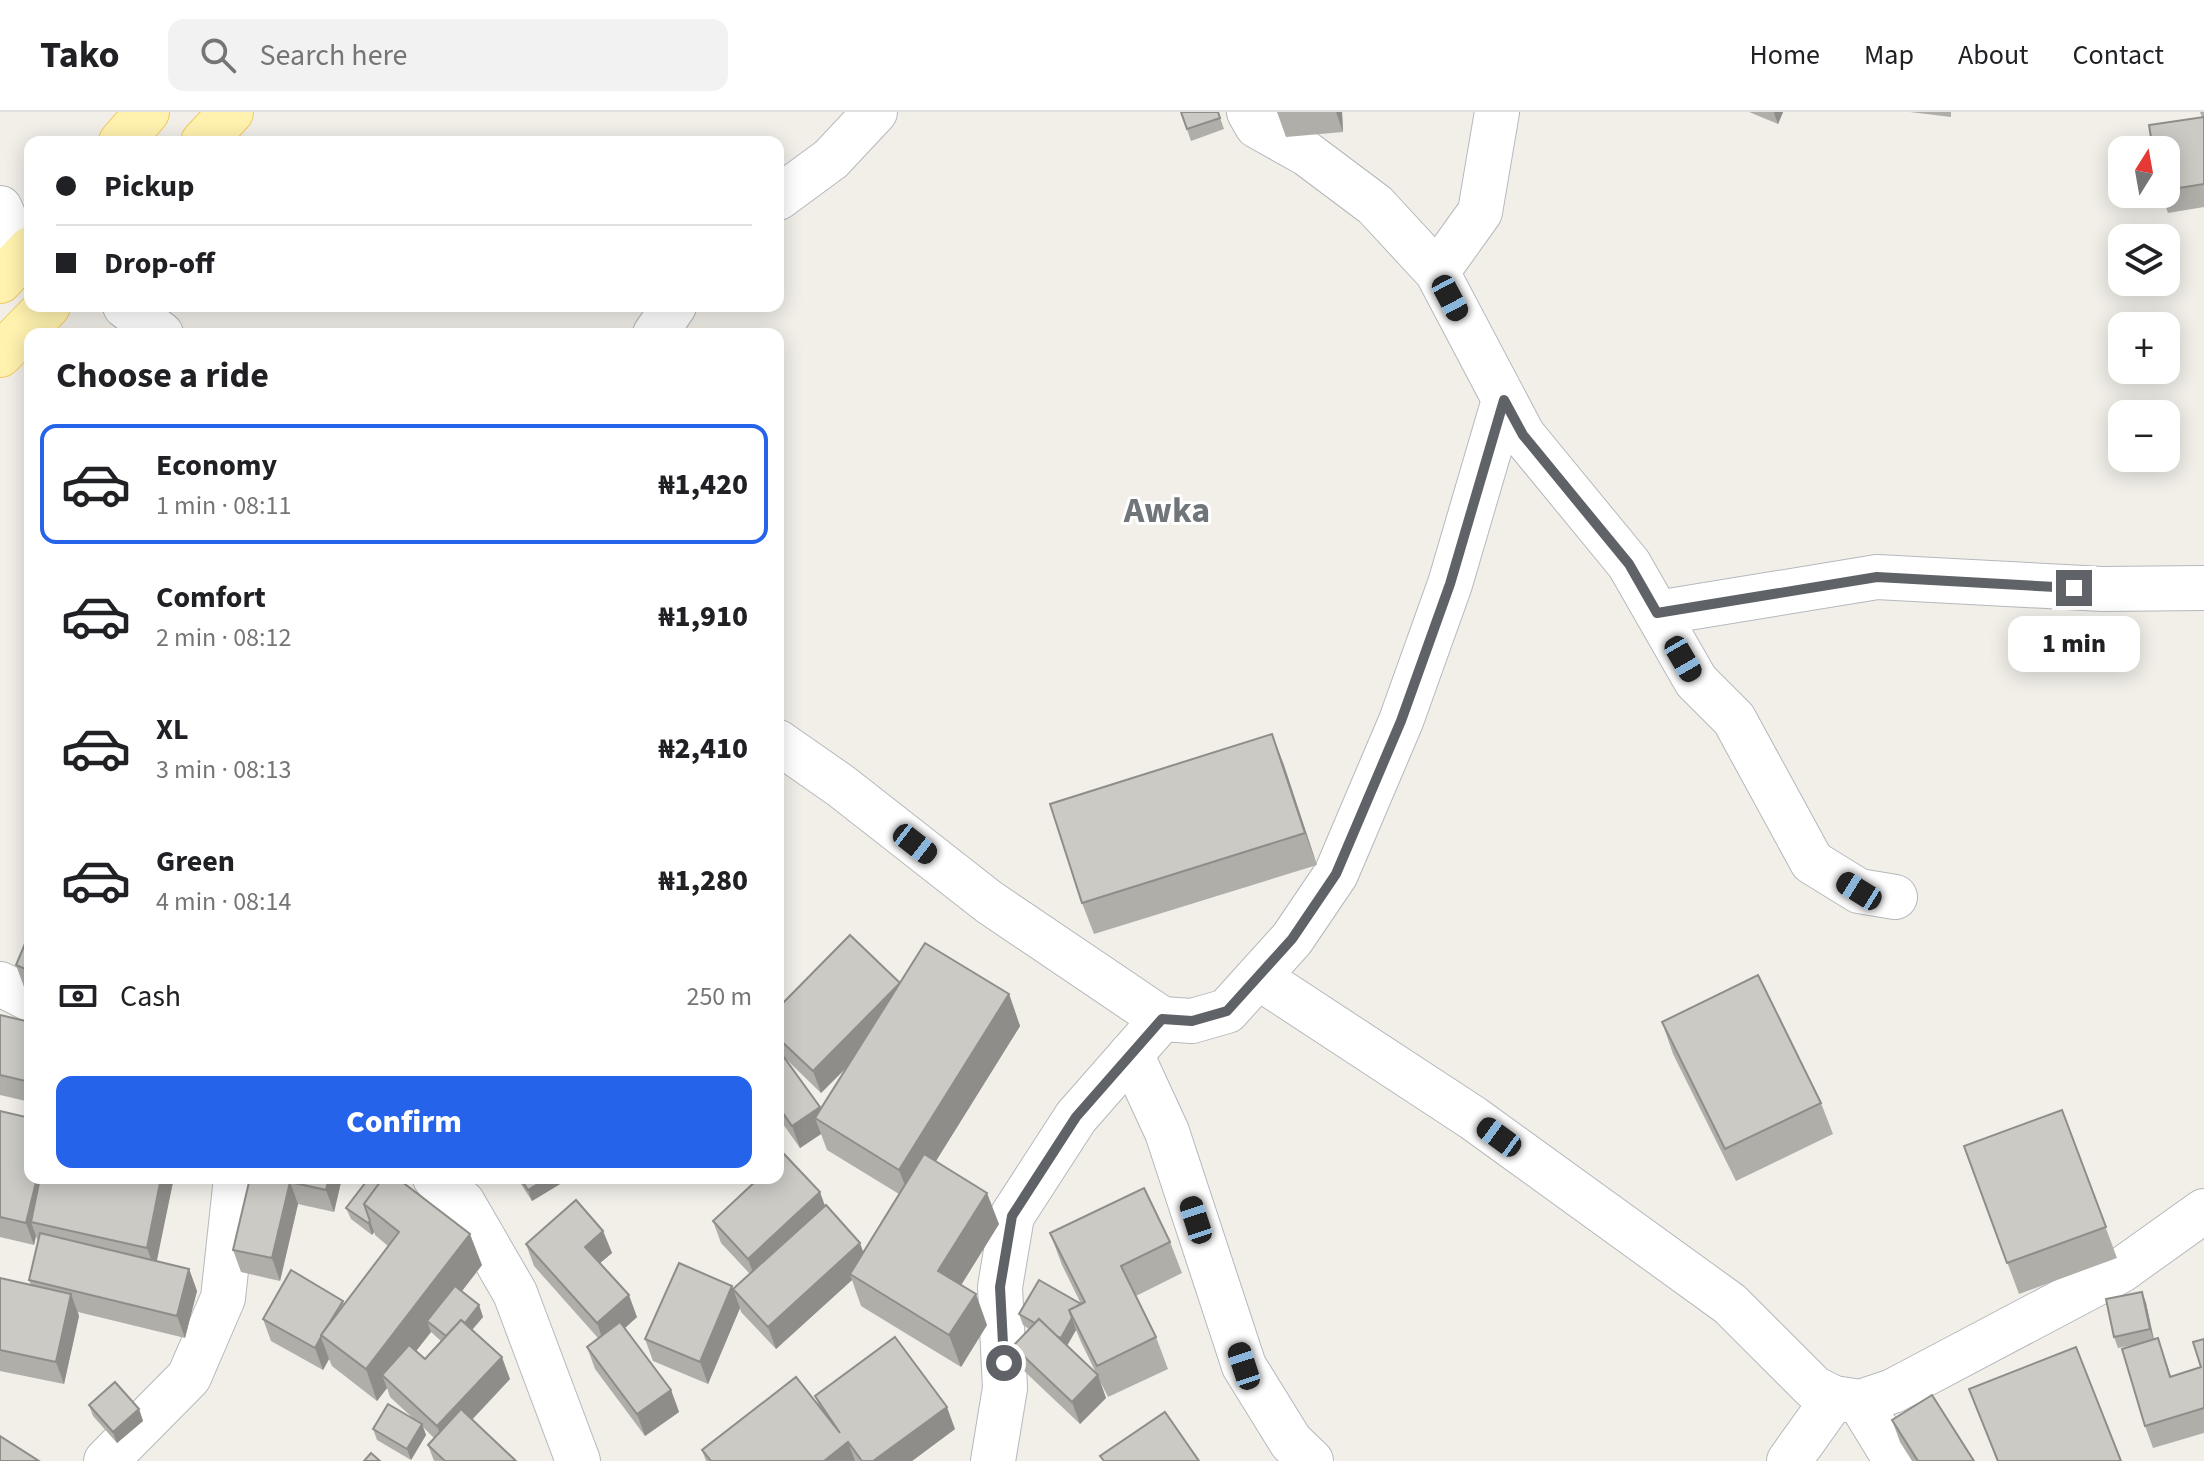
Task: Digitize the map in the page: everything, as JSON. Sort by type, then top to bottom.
[{"type":"main road","points":[[126,136],[147,112]]},
{"type":"main road","points":[[209,136],[231,112]]},
{"type":"main road","points":[[26,328],[42,312]]},
{"type":"main road","points":[[0,355],[24,330]]},
{"type":"street","points":[[784,194],[831,159],[875,112]]},
{"type":"street","points":[[1249,112],[1257,126],[1307,154],[1375,205],[1437,272],[1523,435],[1629,564],[1696,681],[1734,719],[1812,862],[1859,891],[1895,897]]},
{"type":"street","points":[[1437,272],[1480,212],[1497,112]]},
{"type":"street","points":[[0,208],[17,263]]},
{"type":"street","points":[[133,312],[153,328]]},
{"type":"street","points":[[784,746],[841,786],[989,902],[1162,1019],[1192,1021],[1227,1011],[1292,939],[1336,874],[1401,721],[1445,598],[1504,400]]},
{"type":"street","points":[[1657,613],[1877,577],[2102,589],[2204,588]]},
{"type":"street","points":[[1258,977],[1473,1118],[1730,1304],[1814,1388],[1847,1400],[1893,1391],[2120,1271],[2204,1211]]},
{"type":"street","points":[[0,984],[24,996]]},
{"type":"street","points":[[993,1461],[1005,1388],[1000,1287],[1012,1216],[1076,1117],[1162,1019]]},
{"type":"street","points":[[1131,1054],[1167,1132],[1244,1366],[1291,1442],[1311,1461]]},
{"type":"street","points":[[106,1461],[189,1377],[223,1298],[235,1184]]},
{"type":"street","points":[[442,1184],[463,1203],[515,1293],[578,1461]]},
{"type":"street","points":[[1789,1461],[1847,1400]]},
{"type":"street","points":[[1847,1400],[1896,1461]]},
{"type":"building","points":[[1181,112],[1218,112],[1220,118],[1187,129]]},
{"type":"building","points":[[2204,117],[2204,184],[2180,188],[2180,136],[2151,136],[2149,125]]},
{"type":"building","points":[[1272,734],[1305,833],[1082,903],[1050,804]]},
{"type":"building","points":[[850,935],[900,983],[813,1071],[784,1044],[784,1002]]},
{"type":"building","points":[[925,943],[1009,994],[899,1170],[815,1118]]},
{"type":"building","points":[[24,946],[24,968],[16,965]]},
{"type":"building","points":[[1758,975],[1821,1103],[1725,1149],[1662,1022]]},
{"type":"building","points":[[0,1015],[24,1021],[24,1081],[0,1075]]},
{"type":"building","points":[[784,1057],[820,1107],[792,1126],[784,1115]]},
{"type":"building","points":[[2062,1110],[2106,1227],[2007,1263],[1964,1146]]},
{"type":"building","points":[[0,1111],[24,1117],[24,1184],[36,1184],[26,1223],[0,1217]]},
{"type":"building","points":[[784,1154],[820,1192],[748,1259],[713,1221],[753,1184],[784,1184]]},
{"type":"building","points":[[924,1154],[987,1193],[938,1271],[976,1294],[949,1335],[850,1274]]},
{"type":"building","points":[[39,1184],[160,1184],[147,1248],[31,1222]]},
{"type":"building","points":[[249,1184],[290,1184],[272,1258],[233,1250]]},
{"type":"building","points":[[299,1184],[328,1184],[326,1190]]},
{"type":"building","points":[[364,1184],[379,1184],[364,1204],[368,1223],[346,1208]]},
{"type":"building","points":[[379,1184],[405,1184],[470,1234],[366,1369],[321,1335],[399,1232],[364,1204]]},
{"type":"building","points":[[524,1184],[538,1184],[528,1190]]},
{"type":"building","points":[[1144,1188],[1170,1242],[1121,1266],[1156,1337],[1097,1366],[1069,1310],[1085,1302],[1050,1233]]},
{"type":"building","points":[[576,1200],[603,1231],[585,1247],[629,1295],[597,1323],[526,1244]]},
{"type":"building","points":[[826,1205],[860,1243],[768,1327],[733,1289]]},
{"type":"building","points":[[40,1233],[189,1269],[177,1316],[29,1280]]},
{"type":"building","points":[[679,1263],[732,1286],[700,1362],[645,1339]]},
{"type":"building","points":[[291,1270],[343,1301],[315,1348],[263,1319]]},
{"type":"building","points":[[0,1278],[71,1294],[56,1362],[0,1350]]},
{"type":"building","points":[[1039,1280],[1081,1304],[1069,1310],[1072,1318],[1061,1338],[1039,1319],[1035,1323],[1019,1314]]},
{"type":"building","points":[[455,1286],[479,1305],[465,1323],[461,1320],[446,1336],[427,1321]]},
{"type":"building","points":[[2142,1292],[2150,1329],[2114,1337],[2106,1299]]},
{"type":"building","points":[[1039,1319],[1098,1375],[1072,1402],[1013,1346]]},
{"type":"building","points":[[461,1320],[502,1357],[437,1426],[382,1375],[409,1345],[425,1359]]},
{"type":"building","points":[[620,1322],[671,1390],[637,1414],[587,1347]]},
{"type":"building","points":[[895,1337],[947,1407],[873,1461],[862,1461],[848,1442],[824,1461],[711,1461],[702,1450],[796,1377],[840,1433],[815,1396]]},
{"type":"building","points":[[2158,1338],[2170,1377],[2201,1367],[2193,1342],[2204,1339],[2204,1408],[2145,1426],[2122,1349]]},
{"type":"building","points":[[2076,1347],[2121,1461],[1998,1461],[1969,1389]]},
{"type":"building","points":[[115,1382],[139,1409],[113,1432],[89,1405]]},
{"type":"building","points":[[1932,1395],[1974,1461],[1918,1461],[1892,1420]]},
{"type":"building","points":[[388,1404],[422,1424],[407,1449],[373,1429]]},
{"type":"building","points":[[461,1409],[516,1461],[445,1461],[428,1445]]},
{"type":"building","points":[[1165,1412],[1199,1461],[1104,1461],[1100,1456]]},
{"type":"building","points":[[0,1436],[39,1461],[0,1461]]},
{"type":"building","points":[[371,1453],[380,1461],[364,1461]]},
{"type":"district","name":"Awka","points":[[1167,509]]},
{"type":"route","points":[[1004,1363],[1000,1287],[1012,1216],[1076,1117],[1162,1019],[1192,1021],[1227,1011],[1292,939],[1336,874],[1401,721],[1450,584],[1504,400],[1523,435],[1629,564],[1657,613],[1877,577],[2074,588]]}]
